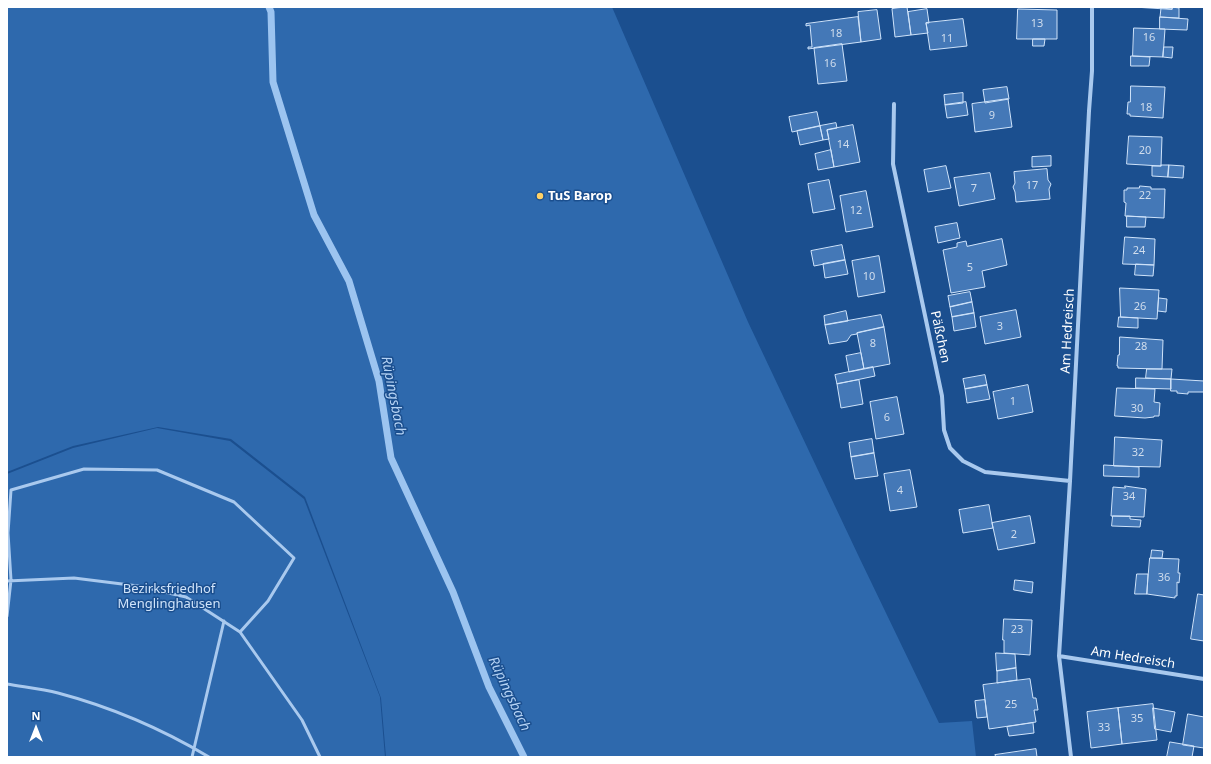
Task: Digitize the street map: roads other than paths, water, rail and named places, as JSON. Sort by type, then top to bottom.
[{"type":"street","name":"Am Hedreisch","points":[[1071,757],[1059,656],[1092,71],[1092,7]]},
{"type":"street","name":"Päßchen","points":[[894,104],[893,164],[942,396],[944,430],[950,448],[962,461],[985,472],[1070,481]]},
{"type":"street","name":"Am Hedreisch","points":[[1059,656],[1204,679]]},
{"type":"lane","points":[[7,616],[9,580],[8,533],[11,490],[84,469],[157,470],[234,502],[294,558],[268,601],[240,632]]},
{"type":"lane","points":[[9,580],[74,578],[138,586],[186,597],[240,632],[302,720],[320,757]]},
{"type":"lane","points":[[192,757],[224,621]]},
{"type":"lane","points":[[7,684],[59,693],[118,711],[194,748],[209,757]]},
{"type":"waterway","name":"Rüpingsbach","points":[[269,7],[271,12],[273,82],[314,215],[349,281],[379,381],[391,458],[453,592],[489,687],[524,757]]},
{"type":"place","name":"TuS Barop","points":[[540,196]]},
{"type":"park label","name":"Bezirksfriedhof Menglinghausen","points":[[169,596]]}]
